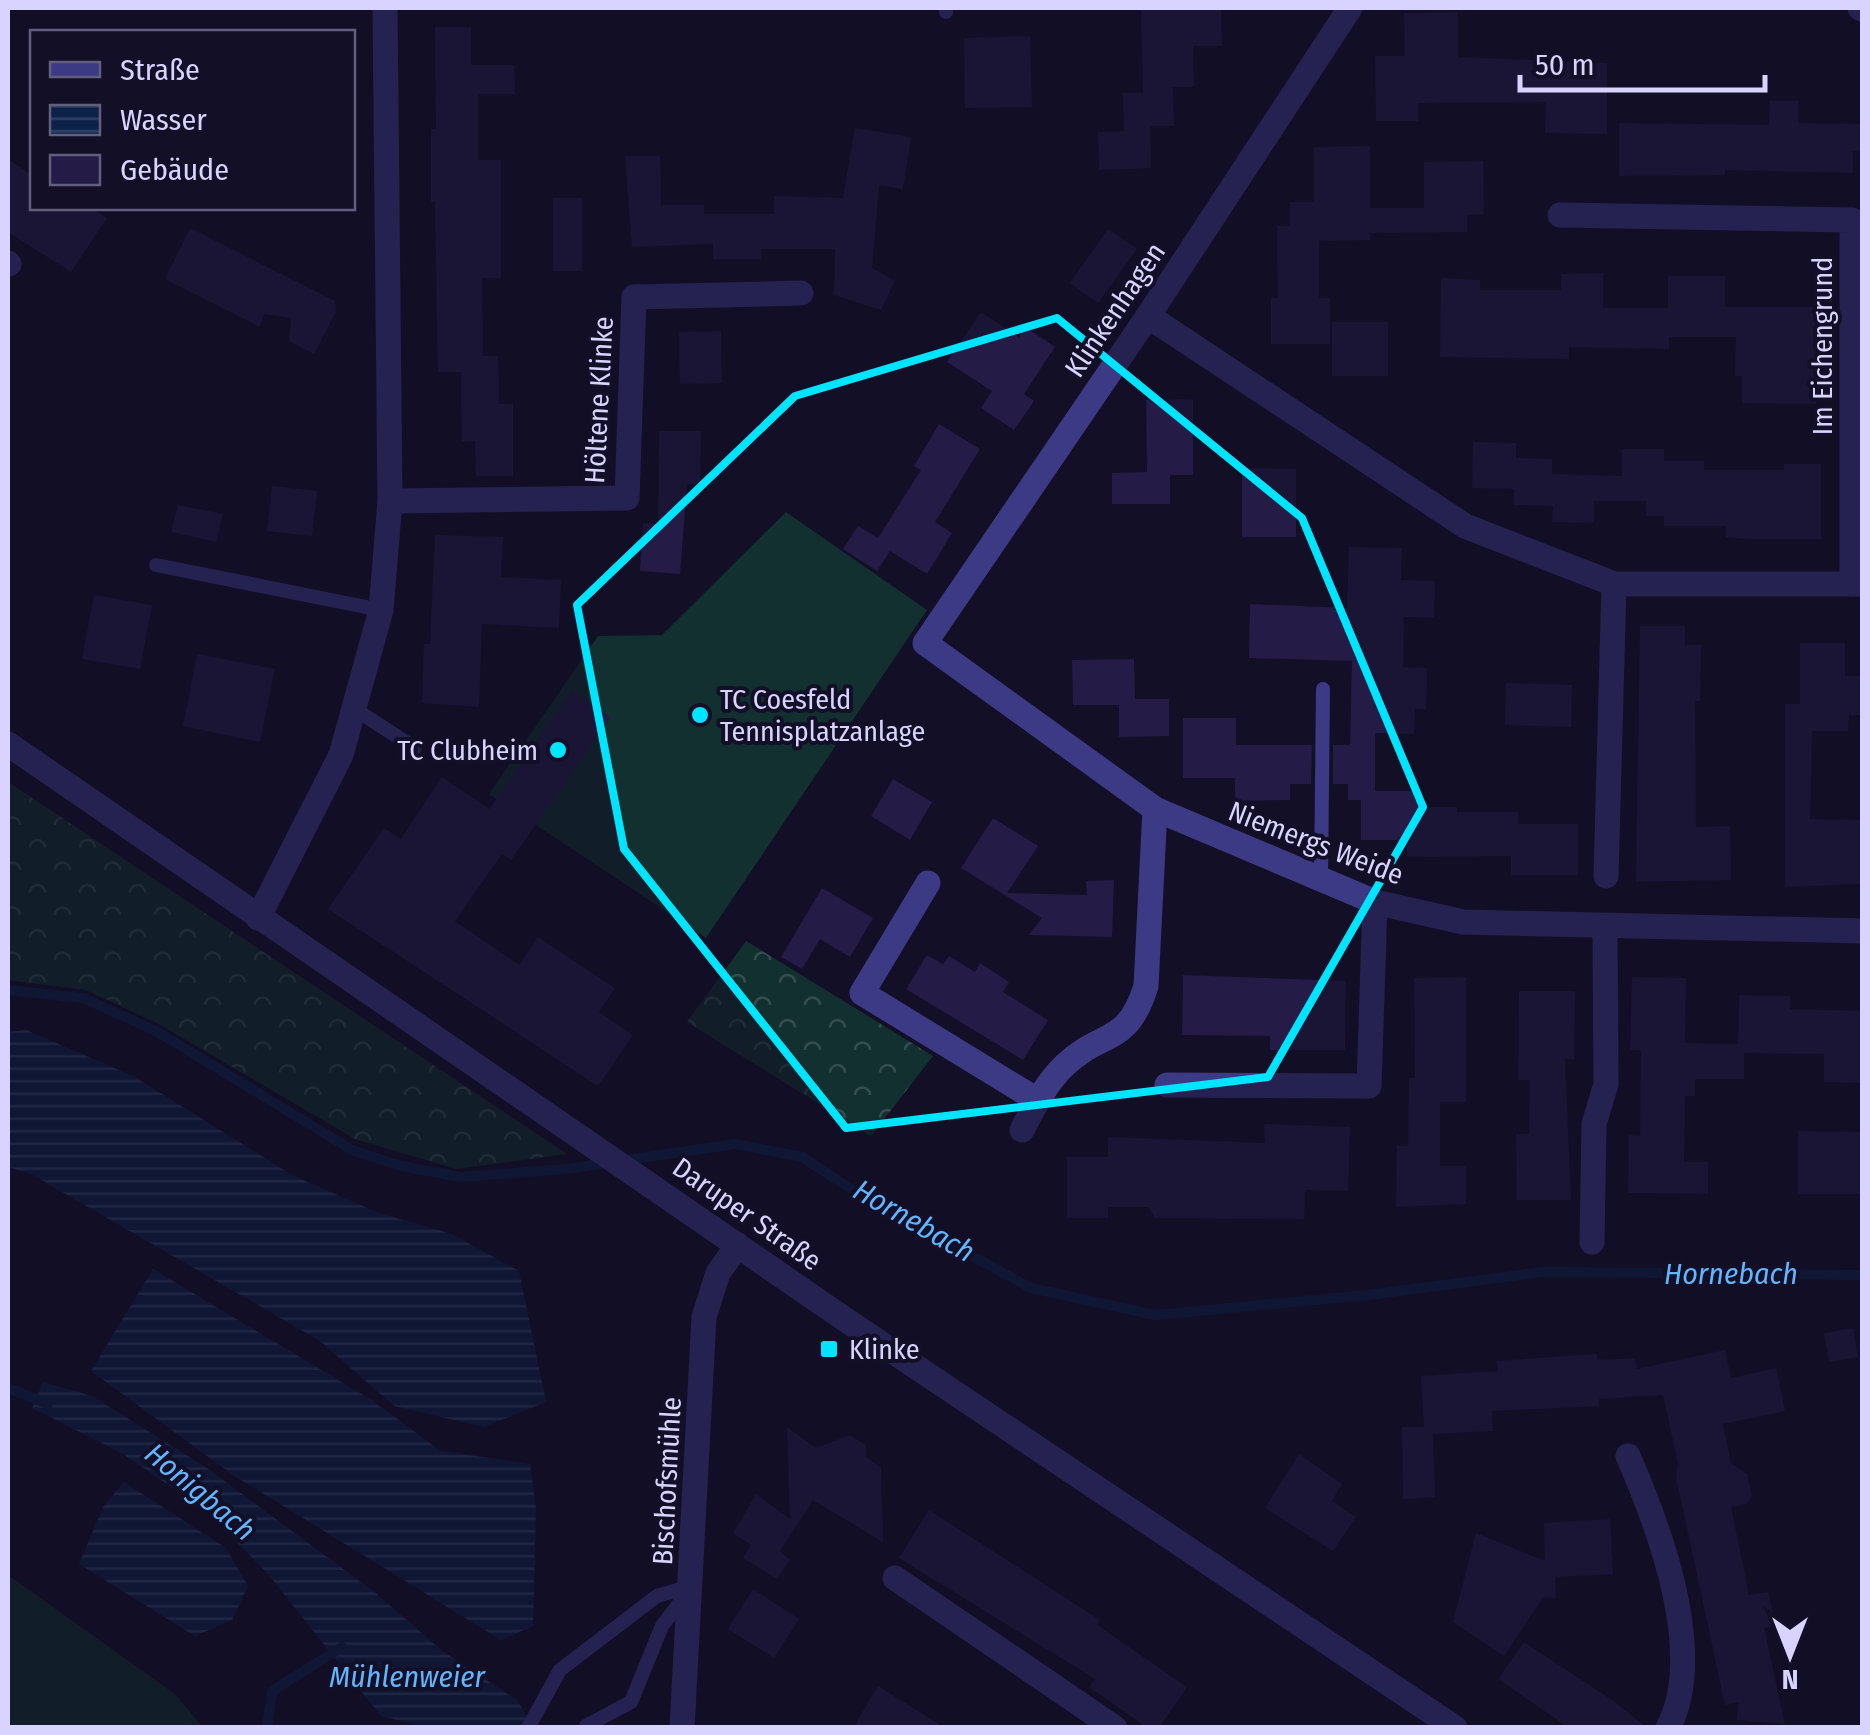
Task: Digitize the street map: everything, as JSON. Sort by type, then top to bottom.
[{"type":"street","points":[[258,918],[341,755],[381,610],[390,501],[386,8]]},
{"type":"street","name":"Klinkenhagen","points":[[925,643],[1148,316],[1350,8]]},
{"type":"street","name":"Im Eichengrund","points":[[1148,316],[1465,526],[1614,584],[1858,584],[1852,220],[1560,216]]},
{"type":"street","name":"Höltene Klinke","points":[[390,501],[627,498],[634,296],[801,293]]},
{"type":"street","points":[[1606,876],[1614,584]]},
{"type":"street","name":"Niemergs Weide","points":[[925,643],[1155,809],[1375,902],[1463,922],[1862,931]]},
{"type":"street","name":"Daruper Straße","points":[[8,744],[738,1245],[1456,1728]]},
{"type":"street","points":[[1022,1130],[1037,1100],[1067,1063],[1126,1028],[1138,1012],[1146,986],[1155,809]]},
{"type":"street","points":[[928,884],[862,993],[1037,1100]]},
{"type":"street","points":[[1167,1085],[1369,1086],[1375,902]]},
{"type":"street","points":[[1592,1242],[1594,1124],[1606,1084],[1605,927]]},
{"type":"street","name":"Bischofsmühle","points":[[682,1728],[704,1317],[718,1273],[738,1245]]},
{"type":"street","points":[[1628,1456],[1657,1521],[1679,1625],[1683,1671],[1680,1698],[1668,1728]]},
{"type":"street","points":[[895,1578],[1115,1728]]},
{"type":"lane","points":[[156,565],[381,610]]},
{"type":"lane","points":[[1321,881],[1323,688]]},
{"type":"lane","points":[[356,710],[415,748]]},
{"type":"lane","points":[[530,1725],[560,1670],[657,1596],[692,1585]]},
{"type":"lane","points":[[586,1726],[631,1702],[662,1626],[692,1585]]},
{"type":"highlighted area","points":[[1057,318],[1302,518],[1423,807],[1268,1077],[846,1128],[624,849],[577,605],[795,396]]},
{"type":"green space","name":"TC Coesfeld Tennisplatzanlage","points":[[786,512],[927,610],[706,938],[489,794],[598,636],[662,635]]},
{"type":"green space","points":[[8,782],[567,1154],[456,1169],[355,1139],[159,1024],[86,990],[8,980]]},
{"type":"green space","points":[[746,941],[933,1056],[871,1136],[687,1022]]},
{"type":"green space","points":[[8,1575],[176,1695],[202,1727],[8,1727]]},
{"type":"water","points":[[26,1030],[133,1076],[294,1176],[379,1213],[452,1234],[519,1271],[546,1402],[484,1427],[394,1406],[320,1341],[31,1174],[8,1167],[8,1032]]},
{"type":"water","points":[[153,1269],[370,1399],[441,1451],[530,1464],[536,1508],[533,1626],[501,1640],[233,1475],[91,1371]]},
{"type":"water","name":"Mühlenweier","points":[[43,1382],[92,1396],[207,1468],[377,1594],[441,1650],[517,1700],[533,1727],[426,1727],[381,1716],[267,1573],[206,1511],[123,1454],[32,1408]]},
{"type":"water","points":[[124,1482],[226,1548],[248,1586],[232,1620],[195,1636],[79,1564],[103,1507]]},
{"type":"building","points":[[1141,8],[1221,8],[1222,46],[1193,46],[1194,87],[1173,87],[1174,126],[1150,126],[1151,168],[1099,170],[1098,132],[1124,131],[1123,93],[1143,93]]},
{"type":"building","points":[[1458,12],[1458,57],[1607,63],[1607,134],[1545,133],[1546,102],[1418,103],[1418,121],[1376,121],[1375,56],[1405,56],[1404,13]]},
{"type":"building","points":[[435,27],[471,27],[471,65],[514,65],[515,94],[478,94],[478,160],[501,160],[501,278],[482,278],[483,356],[498,356],[499,404],[513,404],[513,476],[476,476],[475,441],[462,442],[461,372],[438,372],[435,202],[431,202],[431,129],[436,129]]},
{"type":"building","points":[[1030,36],[1032,107],[965,108],[964,38]]},
{"type":"building","points":[[1770,101],[1798,101],[1798,123],[1862,124],[1862,152],[1853,151],[1853,173],[1725,170],[1725,175],[1619,176],[1619,123],[1769,125]]},
{"type":"building","points":[[855,128],[911,137],[903,189],[879,185],[872,268],[895,281],[881,310],[834,295],[835,249],[761,249],[761,259],[713,259],[713,244],[632,247],[625,156],[660,156],[661,205],[704,205],[704,214],[774,214],[774,196],[843,198]]},
{"type":"building","points":[[1370,146],[1370,208],[1424,208],[1424,162],[1483,161],[1484,214],[1467,215],[1467,232],[1370,233],[1370,240],[1319,241],[1319,298],[1330,298],[1330,344],[1271,344],[1271,298],[1278,298],[1277,226],[1290,226],[1290,202],[1314,202],[1314,147]]},
{"type":"building","points":[[8,159],[30,174],[30,210],[94,210],[107,218],[71,272],[8,232]]},
{"type":"building","points":[[553,198],[582,198],[582,271],[553,271]]},
{"type":"building","points":[[190,228],[335,301],[336,312],[314,354],[289,341],[291,318],[264,314],[260,327],[165,279]]},
{"type":"building","points":[[1108,229],[1137,249],[1098,303],[1070,283]]},
{"type":"building","points":[[1603,273],[1603,308],[1668,308],[1668,276],[1725,276],[1725,307],[1818,307],[1816,404],[1742,403],[1742,376],[1735,376],[1736,337],[1669,337],[1669,349],[1569,347],[1569,359],[1440,357],[1441,278],[1480,280],[1480,290],[1561,290],[1561,274]]},
{"type":"building","points":[[981,312],[1019,337],[1025,327],[1055,347],[1024,394],[1034,401],[1014,430],[981,408],[992,391],[947,362]]},
{"type":"building","points":[[1332,322],[1388,322],[1388,376],[1332,376]]},
{"type":"building","points":[[721,331],[722,383],[680,384],[679,332]]},
{"type":"building","points":[[1193,399],[1193,475],[1170,475],[1170,504],[1112,504],[1112,473],[1147,472],[1146,400]]},
{"type":"building","points":[[939,424],[980,449],[935,522],[952,533],[927,574],[890,551],[877,571],[843,549],[858,526],[878,538],[921,470],[914,466]]},
{"type":"building","points":[[659,431],[701,431],[700,484],[687,484],[680,574],[640,571],[643,523],[658,524]]},
{"type":"building","points":[[1473,442],[1516,443],[1516,458],[1552,459],[1552,474],[1622,476],[1622,449],[1664,449],[1664,461],[1704,461],[1704,470],[1784,470],[1784,464],[1821,464],[1821,539],[1746,539],[1726,537],[1726,526],[1664,526],[1664,516],[1646,516],[1646,501],[1594,501],[1594,523],[1552,522],[1553,506],[1514,505],[1514,489],[1472,488]]},
{"type":"building","points":[[1242,468],[1296,469],[1296,537],[1242,537]]},
{"type":"building","points":[[272,486],[317,491],[312,536],[267,531]]},
{"type":"building","points":[[178,505],[223,514],[216,542],[171,532]]},
{"type":"building","points":[[435,535],[503,537],[501,577],[561,580],[559,628],[482,624],[479,707],[422,703],[424,644],[430,644]]},
{"type":"building","points":[[1349,547],[1402,548],[1401,580],[1435,581],[1434,618],[1404,617],[1403,667],[1427,668],[1426,709],[1415,709],[1414,734],[1375,733],[1375,791],[1421,791],[1421,807],[1457,807],[1457,812],[1518,812],[1518,824],[1578,824],[1578,875],[1511,875],[1511,856],[1407,857],[1407,840],[1361,840],[1361,800],[1348,800],[1348,784],[1333,784],[1333,745],[1350,745],[1352,661],[1249,658],[1250,604],[1347,608]]},
{"type":"building","points":[[94,595],[152,605],[140,669],[82,659]]},
{"type":"building","points":[[1640,626],[1685,626],[1685,645],[1701,645],[1700,701],[1695,701],[1696,827],[1730,826],[1731,880],[1636,882]]},
{"type":"building","points":[[1800,643],[1845,643],[1845,676],[1862,676],[1862,715],[1849,715],[1848,731],[1812,731],[1810,819],[1862,820],[1862,884],[1785,887],[1785,704],[1800,704]]},
{"type":"building","points":[[197,654],[275,669],[260,742],[183,726]]},
{"type":"building","points":[[1134,659],[1135,699],[1169,699],[1169,736],[1119,737],[1119,705],[1073,705],[1072,660]]},
{"type":"building","points":[[1506,683],[1572,685],[1571,727],[1505,725]]},
{"type":"building","points":[[572,691],[610,717],[511,860],[502,854],[455,921],[519,965],[538,937],[615,988],[599,1012],[633,1035],[598,1086],[328,909],[384,828],[401,839],[442,777],[489,809]]},
{"type":"building","points":[[1183,718],[1236,718],[1236,745],[1312,745],[1311,784],[1290,784],[1290,800],[1235,801],[1235,778],[1183,778]]},
{"type":"building","points":[[893,779],[932,802],[910,840],[871,816]]},
{"type":"building","points":[[993,818],[1038,846],[1007,893],[1087,895],[1086,881],[1114,880],[1112,937],[1029,935],[1042,918],[961,868]]},
{"type":"building","points":[[822,888],[873,918],[850,957],[820,939],[802,969],[781,957]]},
{"type":"building","points":[[927,955],[943,964],[949,956],[975,972],[980,963],[1009,982],[1003,992],[1048,1020],[1023,1060],[906,989]]},
{"type":"building","points":[[1183,975],[1346,981],[1345,1050],[1270,1050],[1270,1036],[1182,1035]]},
{"type":"building","points":[[1466,977],[1466,1102],[1440,1102],[1440,1166],[1466,1166],[1466,1204],[1396,1207],[1397,1146],[1408,1146],[1409,1078],[1415,1078],[1414,978]]},
{"type":"building","points":[[1632,977],[1686,978],[1685,1043],[1738,1044],[1739,995],[1790,996],[1790,1009],[1862,1011],[1862,1083],[1824,1082],[1824,1054],[1744,1053],[1744,1079],[1695,1079],[1695,1096],[1685,1096],[1684,1162],[1708,1162],[1708,1194],[1628,1193],[1629,1135],[1640,1136],[1641,1050],[1630,1050]]},
{"type":"building","points":[[1519,991],[1575,991],[1574,1059],[1565,1059],[1571,1200],[1517,1200],[1516,1134],[1529,1134],[1530,1080],[1518,1080]]},
{"type":"building","points":[[1264,1124],[1350,1127],[1348,1191],[1305,1190],[1304,1219],[1155,1218],[1148,1207],[1108,1207],[1108,1218],[1067,1218],[1067,1157],[1108,1157],[1108,1137],[1265,1143]]},
{"type":"building","points":[[1798,1131],[1862,1132],[1862,1194],[1798,1194]]},
{"type":"building","points":[[1853,1328],[1858,1357],[1829,1362],[1824,1333]]},
{"type":"building","points":[[1725,1350],[1731,1378],[1776,1368],[1785,1411],[1723,1424],[1731,1463],[1747,1474],[1752,1496],[1746,1504],[1731,1507],[1749,1595],[1768,1592],[1776,1626],[1764,1628],[1785,1724],[1737,1720],[1739,1702],[1725,1705],[1676,1477],[1678,1464],[1663,1395],[1599,1399],[1599,1406],[1492,1411],[1493,1431],[1433,1434],[1435,1497],[1403,1499],[1402,1427],[1424,1427],[1421,1376],[1498,1371],[1497,1361],[1597,1354],[1597,1360],[1635,1358],[1637,1369]]},
{"type":"building","points":[[787,1427],[816,1448],[850,1435],[866,1445],[866,1457],[881,1468],[883,1542],[813,1500],[780,1551],[790,1560],[777,1579],[743,1558],[751,1545],[733,1533],[756,1494],[790,1519]]},
{"type":"building","points":[[1299,1454],[1342,1484],[1332,1501],[1356,1517],[1333,1551],[1265,1508]]},
{"type":"building","points":[[929,1510],[1100,1620],[1097,1625],[1187,1687],[1159,1728],[1148,1728],[1089,1687],[1095,1679],[899,1558]]},
{"type":"building","points":[[1610,1519],[1613,1574],[1555,1577],[1556,1598],[1543,1597],[1504,1656],[1453,1622],[1476,1533],[1545,1561],[1544,1523]]},
{"type":"building","points":[[753,1589],[799,1619],[774,1658],[728,1629]]},
{"type":"building","points":[[1524,1642],[1647,1728],[1569,1728],[1498,1679]]},
{"type":"building","points":[[878,1686],[945,1728],[853,1728]]},
{"type":"waterway","name":"Hornebach","points":[[8,990],[83,998],[156,1031],[352,1150],[401,1166],[461,1177],[566,1169],[735,1144],[802,1157],[865,1198],[1031,1288],[1155,1315],[1368,1295],[1543,1272],[1862,1275]]},
{"type":"waterway","name":"Honigbach","points":[[8,1388],[48,1404]]},
{"type":"waterway","name":"Honigbach","points":[[267,1728],[272,1691],[342,1647]]},
{"type":"place","name":"TC Coesfeld Tennisplatzanlage","points":[[700,715]]},
{"type":"place","name":"TC Clubheim","points":[[558,750]]},
{"type":"place","name":"Klinke","points":[[829,1349]]}]
